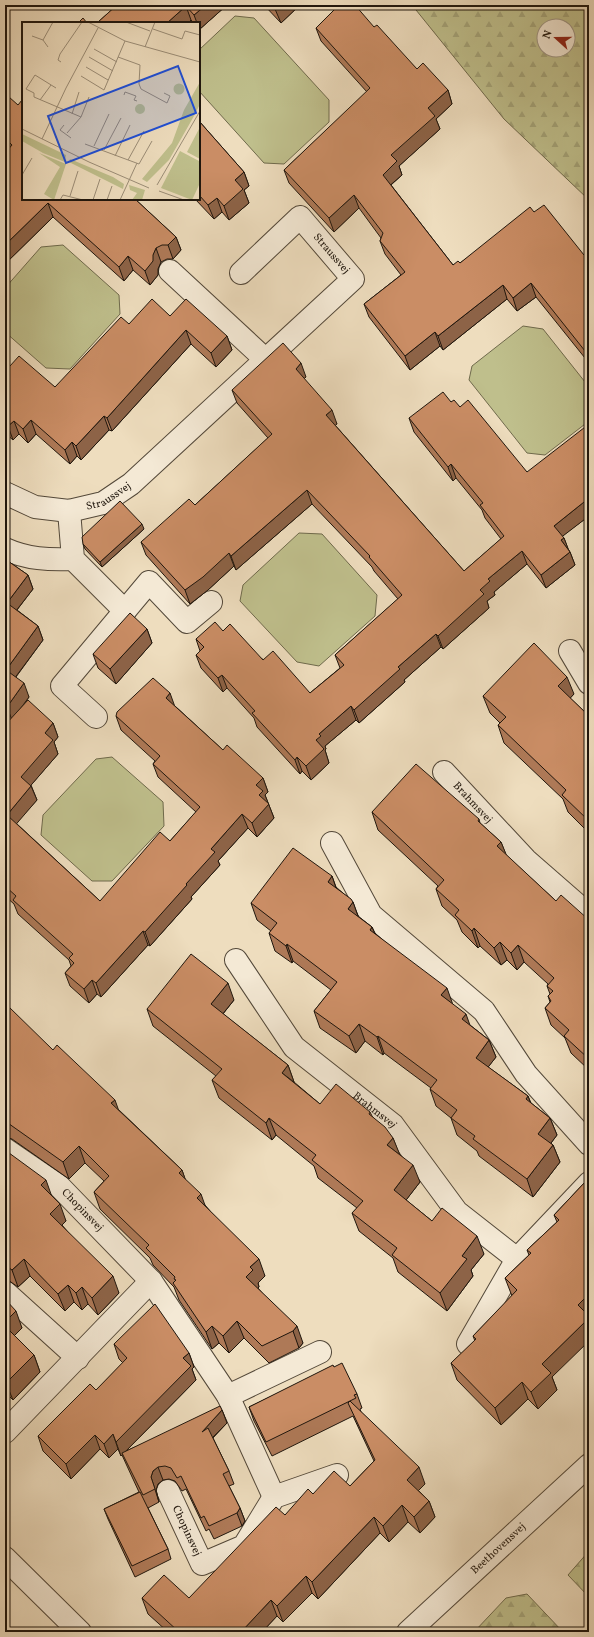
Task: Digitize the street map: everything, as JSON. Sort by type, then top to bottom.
[{"type":"street","name":"Straussvej","points":[[5,493],[35,507],[69,511],[103,503],[131,484],[353,279],[300,217],[241,273]]},
{"type":"street","points":[[170,271],[266,360]]},
{"type":"street","name":"Straussvej","points":[[69,511],[73,559]]},
{"type":"street","points":[[5,549],[28,557],[50,560],[73,559],[125,611]]},
{"type":"street","points":[[96,717],[62,686],[149,582],[187,622],[211,602]]},
{"type":"street","points":[[570,651],[589,683]]},
{"type":"street","name":"Brahmsvej","points":[[444,772],[526,860],[589,915]]},
{"type":"street","points":[[332,844],[371,915],[484,1011],[526,1074],[589,1144]]},
{"type":"street","name":"Brahmsvej","points":[[236,960],[294,1047],[393,1125],[457,1212],[516,1259]]},
{"type":"street","name":"Chopinsvej","points":[[5,1149],[58,1186],[151,1281],[228,1396],[274,1497],[244,1546],[202,1564],[168,1491]]},
{"type":"street","points":[[468,1344],[516,1259],[589,1183]]},
{"type":"street","points":[[5,1432],[151,1281]]},
{"type":"street","points":[[5,1292],[78,1358]]},
{"type":"street","points":[[228,1396],[320,1352]]},
{"type":"street","name":"Beethovensvej","points":[[408,1632],[589,1465]]},
{"type":"street","points":[[274,1497],[337,1475]]},
{"type":"street","points":[[5,1558],[80,1632]]},
{"type":"green space","points":[[412,5],[586,5],[589,9],[589,200],[504,119]]},
{"type":"green space","points":[[235,16],[254,18],[329,100],[329,122],[284,164],[264,163],[200,92],[200,49]]},
{"type":"green space","points":[[63,245],[119,295],[120,314],[70,369],[46,368],[5,332],[5,288],[41,247]]},
{"type":"green space","points":[[523,326],[543,329],[589,387],[589,421],[545,455],[527,453],[469,380],[472,366]]},
{"type":"green space","points":[[299,533],[322,534],[377,595],[375,616],[319,666],[297,662],[240,601],[243,585]]},
{"type":"green space","points":[[112,757],[163,802],[164,826],[112,881],[92,881],[41,835],[43,815],[96,759]]},
{"type":"green space","points":[[589,1551],[589,1597],[568,1575]]},
{"type":"green space","points":[[527,1594],[563,1632],[474,1632],[506,1598]]},
{"type":"building","points":[[117,5],[206,5],[194,15],[186,6],[168,22],[98,22]]},
{"type":"building","points":[[272,5],[280,5],[275,9]]},
{"type":"building","points":[[339,5],[355,5],[374,27],[377,25],[417,69],[423,63],[448,90],[428,108],[435,116],[391,155],[397,161],[383,175],[453,265],[458,261],[460,263],[530,207],[534,212],[544,205],[584,255],[586,253],[589,258],[589,356],[531,283],[513,298],[503,285],[438,336],[435,332],[405,356],[364,304],[405,272],[380,241],[383,233],[354,195],[329,218],[284,170],[370,88],[316,28]]},
{"type":"building","points":[[83,18],[86,22],[79,22]]},
{"type":"building","points":[[9,97],[18,105],[22,100],[22,200],[136,200],[176,237],[168,245],[162,245],[156,248],[153,255],[153,261],[145,271],[128,256],[119,267],[48,203],[5,245],[5,153],[12,145],[5,138],[5,102]]},
{"type":"building","points":[[200,122],[244,172],[235,180],[243,189],[224,206],[217,198],[208,205],[200,196]]},
{"type":"building","points":[[152,299],[170,316],[186,299],[227,336],[211,353],[186,330],[107,418],[104,416],[76,446],[72,442],[65,450],[31,420],[23,429],[14,421],[8,426],[5,424],[5,361],[10,366],[19,356],[55,387],[121,317],[129,324]]},
{"type":"building","points":[[283,343],[301,363],[296,369],[332,410],[326,415],[464,571],[504,536],[480,505],[483,503],[451,464],[448,467],[409,418],[443,392],[451,402],[454,400],[460,407],[468,400],[527,472],[589,424],[589,498],[554,526],[564,538],[561,540],[570,552],[541,575],[522,551],[488,579],[490,581],[480,590],[484,594],[438,636],[436,634],[398,667],[400,669],[354,710],[351,706],[319,734],[321,736],[316,740],[324,749],[306,766],[297,757],[295,760],[252,713],[255,711],[222,675],[218,678],[196,655],[204,647],[196,639],[215,622],[223,631],[230,624],[263,660],[273,651],[310,693],[344,665],[335,655],[402,595],[369,557],[370,556],[307,490],[231,556],[229,553],[203,577],[185,590],[141,542],[189,499],[195,505],[272,434],[232,390]]},
{"type":"building","points":[[120,501],[142,524],[100,562],[83,544],[82,537]]},
{"type":"building","points":[[5,559],[28,575],[7,603],[38,626],[6,670],[24,683],[7,707],[5,705]]},
{"type":"building","points":[[130,613],[147,629],[110,669],[93,654]]},
{"type":"building","points":[[534,643],[567,677],[558,686],[589,716],[589,821],[562,795],[566,790],[498,725],[506,717],[483,696]]},
{"type":"building","points":[[153,678],[170,693],[166,698],[223,750],[227,745],[263,778],[256,785],[263,791],[259,795],[269,804],[252,823],[242,814],[211,849],[215,852],[145,932],[143,931],[96,983],[92,980],[84,989],[65,973],[74,963],[69,958],[73,954],[13,900],[16,896],[5,886],[5,725],[28,700],[53,723],[45,733],[53,740],[21,777],[31,786],[7,815],[100,901],[160,832],[170,841],[200,807],[153,764],[160,756],[116,716],[117,712]]},
{"type":"building","points":[[416,764],[479,819],[478,821],[501,842],[497,846],[556,901],[561,895],[589,920],[589,1059],[564,1036],[569,1030],[545,1008],[551,1001],[548,996],[553,991],[547,986],[554,978],[518,945],[511,953],[500,942],[494,948],[474,928],[472,931],[455,915],[459,910],[436,889],[444,880],[372,812]]},
{"type":"building","points":[[293,848],[332,876],[328,882],[351,899],[353,902],[348,909],[372,927],[370,930],[447,988],[441,995],[466,1014],[462,1019],[489,1040],[476,1058],[528,1096],[526,1099],[550,1118],[538,1134],[553,1145],[527,1179],[473,1139],[475,1136],[451,1118],[457,1110],[430,1089],[437,1080],[378,1036],[377,1037],[359,1024],[349,1036],[314,1011],[337,982],[287,944],[286,946],[269,933],[277,923],[251,903]]},
{"type":"building","points":[[191,954],[228,983],[211,1004],[288,1065],[282,1073],[320,1104],[336,1084],[370,1112],[369,1114],[385,1127],[393,1138],[387,1145],[413,1165],[394,1190],[432,1221],[442,1208],[477,1236],[462,1256],[467,1259],[440,1293],[392,1255],[397,1248],[352,1213],[363,1201],[312,1160],[316,1155],[269,1118],[266,1123],[212,1080],[222,1069],[147,1009]]},
{"type":"building","points":[[8,1006],[53,1050],[57,1045],[115,1100],[111,1103],[182,1170],[179,1173],[201,1194],[197,1198],[259,1259],[250,1267],[253,1270],[246,1277],[297,1326],[293,1331],[262,1346],[237,1321],[223,1336],[212,1326],[206,1332],[173,1283],[176,1280],[174,1279],[175,1277],[146,1248],[149,1245],[94,1192],[109,1176],[79,1146],[63,1162],[5,1121],[5,1009]]},
{"type":"building","points":[[5,1150],[46,1180],[41,1185],[60,1204],[50,1214],[113,1276],[92,1298],[82,1287],[76,1293],[68,1285],[58,1294],[24,1259],[12,1270],[5,1265]]},
{"type":"building","points":[[586,1181],[588,1183],[589,1182],[589,1294],[578,1305],[589,1316],[589,1318],[542,1364],[551,1373],[531,1392],[522,1382],[495,1408],[451,1363],[476,1339],[473,1336],[517,1290],[505,1278],[531,1253],[527,1250],[559,1220],[554,1215]]},
{"type":"building","points":[[5,1299],[16,1311],[5,1322]]},
{"type":"building","points":[[155,1304],[189,1353],[183,1358],[191,1366],[116,1442],[113,1434],[104,1444],[95,1435],[66,1464],[38,1436],[90,1384],[96,1390],[127,1358],[114,1344]]},
{"type":"building","points":[[5,1326],[34,1355],[6,1383],[5,1382]]},
{"type":"building","points":[[342,1363],[357,1394],[354,1395],[356,1398],[266,1442],[249,1407],[333,1365],[334,1367]]},
{"type":"building","points":[[350,1401],[419,1467],[407,1480],[429,1501],[414,1517],[402,1505],[383,1526],[374,1517],[312,1582],[306,1576],[277,1606],[271,1600],[241,1632],[179,1632],[142,1598],[164,1575],[189,1598],[276,1507],[285,1515],[308,1489],[313,1494],[334,1471],[350,1486],[375,1460],[348,1403]]},
{"type":"building","points":[[220,1406],[222,1410],[202,1432],[208,1428],[229,1471],[223,1474],[240,1508],[237,1513],[209,1526],[204,1516],[201,1518],[181,1476],[177,1478],[171,1468],[165,1466],[158,1467],[153,1471],[151,1477],[155,1489],[143,1495],[122,1453]]},
{"type":"building","points":[[140,1492],[168,1549],[132,1566],[104,1509]]}]
